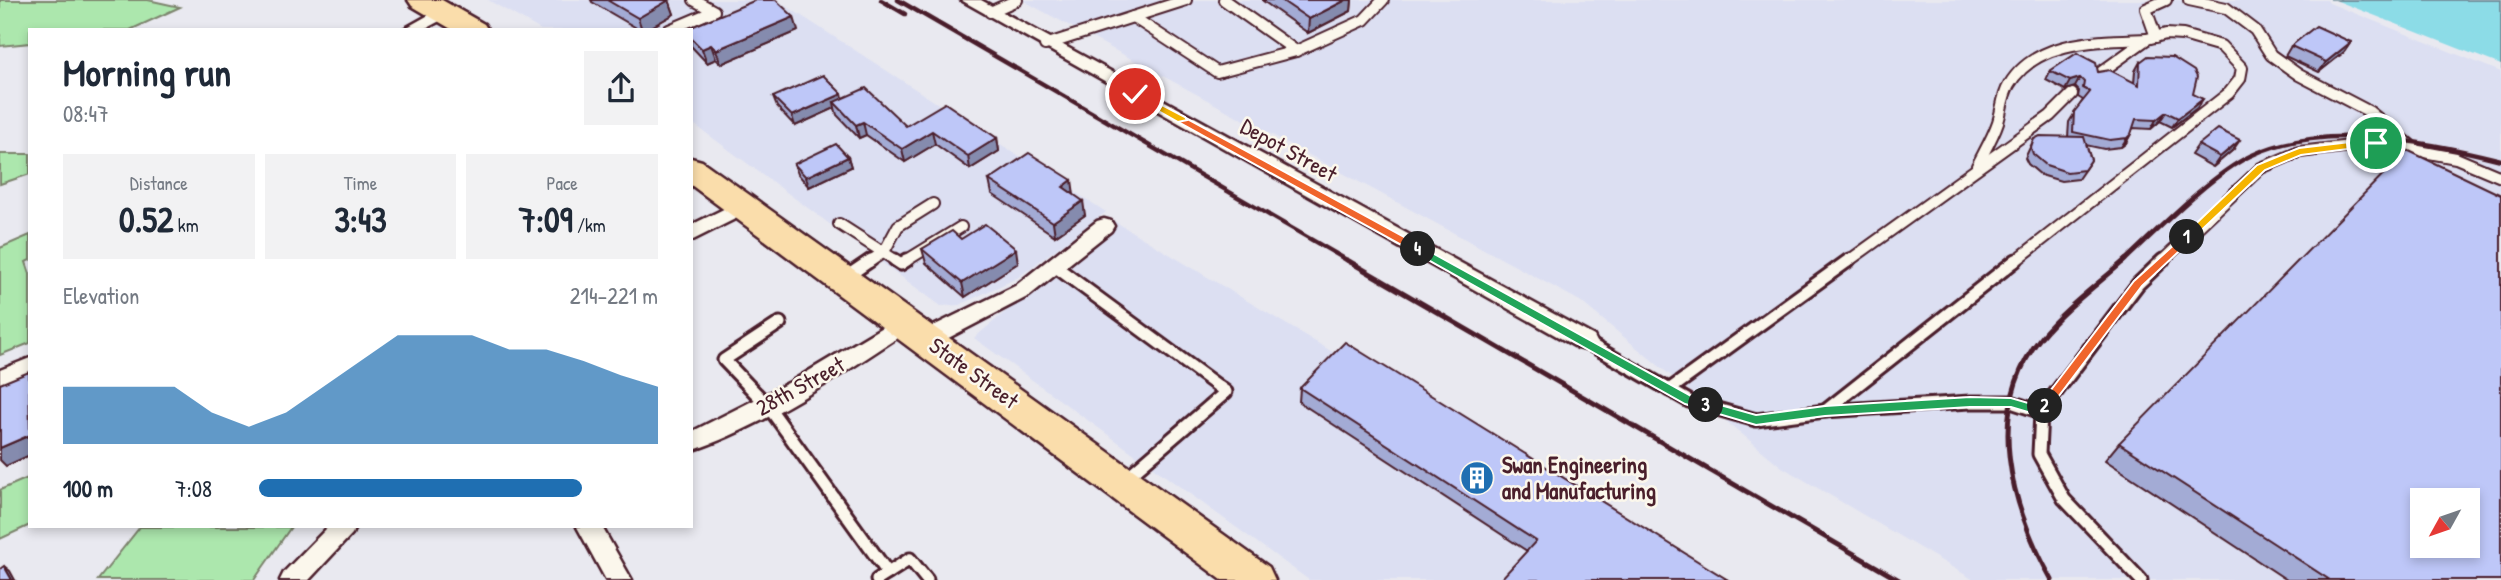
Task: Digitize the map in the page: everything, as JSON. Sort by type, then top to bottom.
[{"type":"main road","points":[[432,6],[470,28]]},
{"type":"main road","name":"State Street","points":[[693,170],[1254,580]]},
{"type":"street","name":"Depot Street","points":[[969,0],[1045,45],[1586,342]]},
{"type":"street","points":[[412,28],[432,6]]},
{"type":"street","points":[[693,233],[744,206]]},
{"type":"street","name":"28th Street","points":[[693,441],[768,406],[850,358],[1022,291],[1056,267],[1104,226]]},
{"type":"street","points":[[0,380],[28,367]]},
{"type":"street","points":[[293,580],[342,528]]},
{"type":"street","points":[[590,528],[619,580]]},
{"type":"lane","points":[[673,28],[713,11],[694,0]]},
{"type":"lane","points":[[990,12],[1017,0]]},
{"type":"lane","points":[[1045,45],[1186,0]]},
{"type":"lane","points":[[1224,0],[1296,51]]},
{"type":"lane","points":[[1133,17],[1217,72],[1296,51],[1364,20],[1383,0]]},
{"type":"lane","points":[[2151,38],[2146,9],[2166,0]]},
{"type":"lane","points":[[2189,0],[2226,8],[2256,30],[2271,55],[2299,75],[2370,112],[2414,148]]},
{"type":"lane","points":[[1825,411],[2229,93],[2240,79],[2242,68],[2221,46],[2183,35],[2089,43],[2046,53],[2024,65],[2009,86],[1997,123],[1976,169]]},
{"type":"lane","points":[[2097,75],[2151,38]]},
{"type":"lane","points":[[1669,390],[2050,116],[2072,94]]},
{"type":"lane","points":[[2141,580],[2064,499],[2039,454],[2041,412],[2138,284],[2261,168],[2299,152],[2376,143],[2456,158],[2501,177]]},
{"type":"lane","points":[[844,279],[884,252],[898,226],[933,204]]},
{"type":"lane","points":[[839,224],[901,264],[961,227]]},
{"type":"lane","points":[[1056,267],[1226,392],[1122,482]]},
{"type":"lane","points":[[779,323],[724,360],[768,406],[883,576],[910,559],[927,580]]},
{"type":"lane","points":[[1586,342],[1689,401],[1756,420],[1825,411],[1970,402],[2011,402],[2041,412]]},
{"type":"shaded area","points":[[488,0],[777,0],[1106,212],[1017,278],[959,305],[941,306],[693,123],[693,28],[537,28]]},
{"type":"shaded area","points":[[1022,0],[2330,0],[2501,69],[2501,580],[1974,580],[1782,467],[1580,301]]},
{"type":"shaded area","points":[[1114,221],[1713,580],[1309,580],[974,338]]},
{"type":"green space","points":[[0,0],[148,0],[180,7],[134,28],[28,28],[28,43],[0,46]]},
{"type":"green space","points":[[0,154],[28,154],[28,175],[0,184]]},
{"type":"green space","points":[[28,236],[28,344],[0,355],[0,248]]},
{"type":"green space","points":[[28,478],[28,526],[0,539],[0,490]]},
{"type":"green space","points":[[139,528],[290,528],[254,580],[98,580]]},
{"type":"water","points":[[2330,0],[2501,0],[2501,69]]},
{"type":"pier","points":[[2327,0],[2335,0],[2501,65],[2501,72],[2329,3]]},
{"type":"building","points":[[607,0],[669,0],[638,18]]},
{"type":"building","points":[[756,0],[776,0],[794,17],[716,50],[711,45],[702,49],[693,40],[693,28],[689,28]]},
{"type":"building","points":[[1281,0],[1346,0],[1309,19]]},
{"type":"building","points":[[2316,26],[2351,42],[2326,62],[2291,46]]},
{"type":"building","points":[[2077,53],[2096,63],[2098,72],[2110,70],[2139,85],[2140,62],[2148,56],[2172,57],[2194,71],[2197,77],[2193,94],[2203,99],[2178,118],[2166,112],[2156,120],[2136,119],[2127,138],[2110,140],[2073,132],[2074,112],[2090,92],[2083,88],[2084,82],[2080,78],[2070,81],[2050,71]]},
{"type":"building","points":[[823,75],[842,94],[792,116],[773,97]]},
{"type":"building","points":[[866,88],[906,126],[945,103],[997,138],[968,156],[932,131],[902,149],[863,122],[856,125],[834,102]]},
{"type":"building","points":[[2218,129],[2240,140],[2220,157],[2198,145]]},
{"type":"building","points":[[2040,136],[2084,137],[2091,160],[2084,170],[2067,172],[2046,165],[2033,154],[2031,148],[2034,139]]},
{"type":"building","points":[[836,144],[848,157],[806,177],[794,164]]},
{"type":"building","points":[[2407,150],[2501,195],[2501,580],[2330,580],[2119,443]]},
{"type":"building","points":[[1029,153],[1072,180],[1063,187],[1083,201],[1053,222],[989,180]]},
{"type":"building","points":[[985,224],[1016,249],[962,283],[922,249],[952,231],[961,239]]},
{"type":"building","name":"Swan Engineering and Manufacturing","points":[[1345,342],[1728,580],[1500,580],[1536,541],[1300,388]]},
{"type":"building","points":[[28,372],[28,436],[0,448],[0,384]]},
{"type":"building","points":[[4,566],[12,580],[0,580],[0,569]]},
{"type":"railway","points":[[881,0],[905,14]]},
{"type":"railway","points":[[898,0],[1350,262]]},
{"type":"railway","points":[[2123,262],[2218,177],[2250,156],[2278,145],[2309,139],[2374,138],[2440,146],[2501,160]]},
{"type":"railway","points":[[1347,260],[1899,580]]},
{"type":"railway","points":[[2052,580],[2037,552],[2015,490],[2009,458],[2008,427],[2012,396],[2023,365],[2050,326],[2125,260]]},
{"type":"place","name":"Swan Engineering and Manufacturing","points":[[1477,478]]},
{"type":"route","points":[[1135,94],[1689,401],[1756,420],[1825,411],[1970,402],[2011,402],[2041,412],[2138,284],[2261,168],[2299,152],[2376,143]]}]
